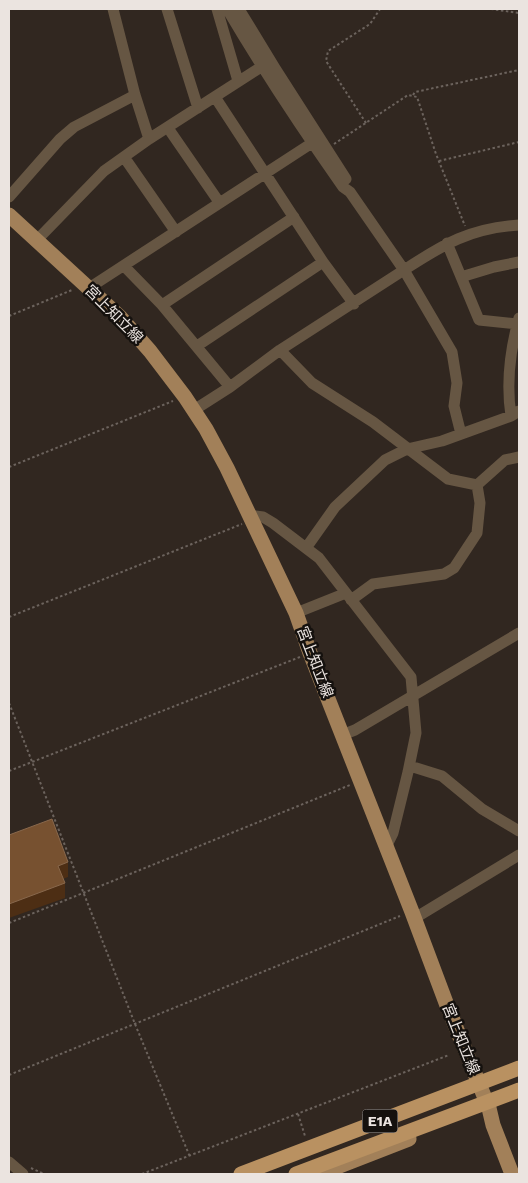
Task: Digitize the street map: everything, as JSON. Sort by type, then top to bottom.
[{"type":"highway","name":"E1A","points":[[240,1174],[519,1068]]},
{"type":"highway","name":"E1A","points":[[296,1174],[519,1090]]},
{"type":"main road","name":"宮上知立線","points":[[9,215],[120,317],[150,351],[194,410],[227,468],[296,613],[342,735],[414,915],[448,1008],[489,1108],[493,1125],[512,1174]]},
{"type":"main road","points":[[250,1174],[310,1155],[519,1074]]},
{"type":"main road","points":[[319,1174],[519,1097]]},
{"type":"street","points":[[113,9],[135,95],[149,139]]},
{"type":"street","points":[[167,9],[198,108]]},
{"type":"street","points":[[216,9],[238,81]]},
{"type":"street","points":[[227,9],[262,67],[312,143],[343,187],[350,192],[404,270],[452,352],[457,383],[454,406],[461,434]]},
{"type":"street","points":[[239,9],[328,148],[350,185],[350,192]]},
{"type":"street","points":[[36,240],[104,171],[149,139],[262,67]]},
{"type":"street","points":[[9,197],[60,139],[74,127],[135,95]]},
{"type":"street","points":[[215,97],[323,262],[354,304]]},
{"type":"street","points":[[168,128],[219,202]]},
{"type":"street","points":[[89,288],[312,143]]},
{"type":"street","points":[[124,157],[176,232]]},
{"type":"street","points":[[162,305],[294,217]]},
{"type":"street","points":[[194,410],[230,387],[280,350],[447,243],[468,234],[519,225]]},
{"type":"street","points":[[306,548],[341,500],[385,460],[407,449],[442,441],[515,414],[508,385],[514,335],[518,320],[479,320],[447,243]]},
{"type":"street","points":[[197,346],[323,262]]},
{"type":"street","points":[[461,277],[519,262]]},
{"type":"street","points":[[124,266],[162,305],[230,387]]},
{"type":"street","points":[[280,350],[312,383],[373,422],[448,479],[477,485]]},
{"type":"street","points":[[296,613],[348,597],[373,584],[444,574],[454,568],[477,533],[480,503],[477,485],[504,460],[519,457]]},
{"type":"street","points":[[250,518],[263,517],[274,523],[319,558],[411,677],[416,733],[410,766],[393,833],[386,847]]},
{"type":"street","points":[[342,735],[355,730],[519,633]]},
{"type":"street","points":[[410,766],[442,776],[482,809],[519,831]]},
{"type":"street","points":[[414,915],[519,855]]},
{"type":"street","points":[[9,1162],[23,1174]]},
{"type":"path","points":[[366,123],[326,61],[326,57],[328,50],[370,24],[380,9]]},
{"type":"path","points":[[491,9],[519,13]]},
{"type":"path","points":[[412,96],[415,92],[519,70]]},
{"type":"path","points":[[328,148],[408,95],[417,98],[439,161],[468,234]]},
{"type":"path","points":[[439,161],[519,142]]},
{"type":"path","points":[[9,316],[77,288],[89,288]]},
{"type":"path","points":[[9,467],[185,397]]},
{"type":"path","points":[[9,618],[250,518]]},
{"type":"path","points":[[9,771],[310,653]]},
{"type":"path","points":[[9,703],[134,1024],[190,1157]]},
{"type":"path","points":[[9,923],[360,781]]},
{"type":"path","points":[[9,1075],[134,1024],[414,915]]},
{"type":"path","points":[[142,1174],[449,1055]]},
{"type":"path","points":[[298,1114],[310,1155]]},
{"type":"building","points":[[52,819],[68,862],[58,866],[65,883],[9,904],[9,835]]}]
